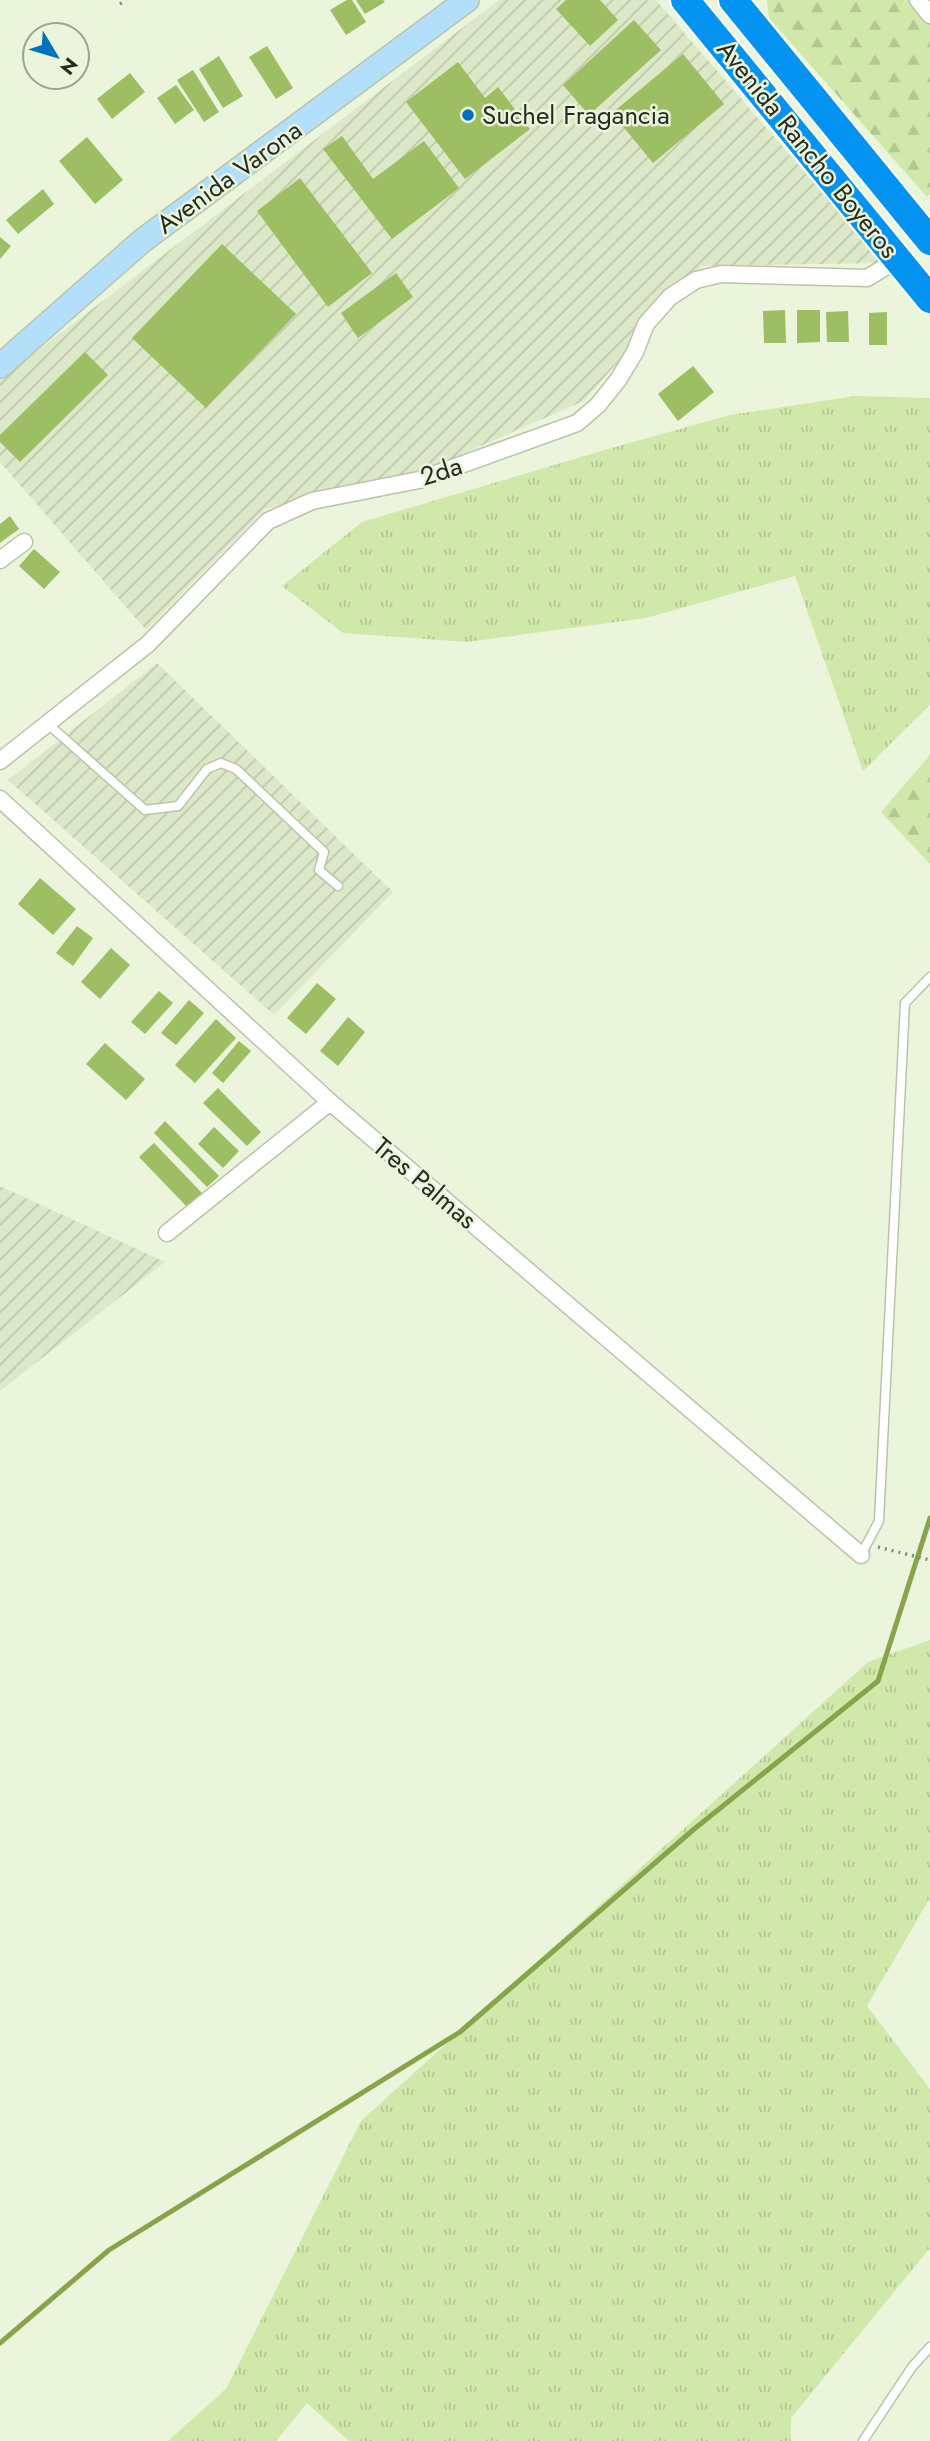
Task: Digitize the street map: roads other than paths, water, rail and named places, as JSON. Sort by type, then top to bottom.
[{"type":"highway","name":"Avenida Rancho Boyeros","points":[[685,0],[930,299]]},
{"type":"highway","name":"Avenida Rancho Boyeros","points":[[733,0],[926,229]]},
{"type":"highway","points":[[745,0],[758,32]]},
{"type":"street","points":[[918,0],[930,15]]},
{"type":"street","name":"Avenida Varona","points":[[0,366],[142,241],[454,4]]},
{"type":"street","name":"2da","points":[[0,761],[148,644],[268,521],[312,501],[419,480],[577,423],[598,405],[618,380],[635,352],[646,324],[670,297],[696,280],[722,274],[867,278],[897,260]]},
{"type":"street","points":[[0,560],[24,542]]},
{"type":"street","name":"Tres Palmas","points":[[0,799],[330,1102],[863,1550]]},
{"type":"street","points":[[167,1233],[330,1102]]},
{"type":"lane","points":[[48,724],[145,810],[178,806],[207,769],[221,763],[236,769],[324,852],[319,870],[338,886]]},
{"type":"lane","points":[[863,1550],[879,1521],[905,1003],[930,977]]},
{"type":"lane","points":[[863,2441],[912,2367],[930,2347]]},
{"type":"waterway","points":[[0,2343],[109,2250],[460,2032],[693,1830],[878,1681],[930,1518]]},
{"type":"place","name":"Suchel Fragancia","points":[[468,115]]}]
